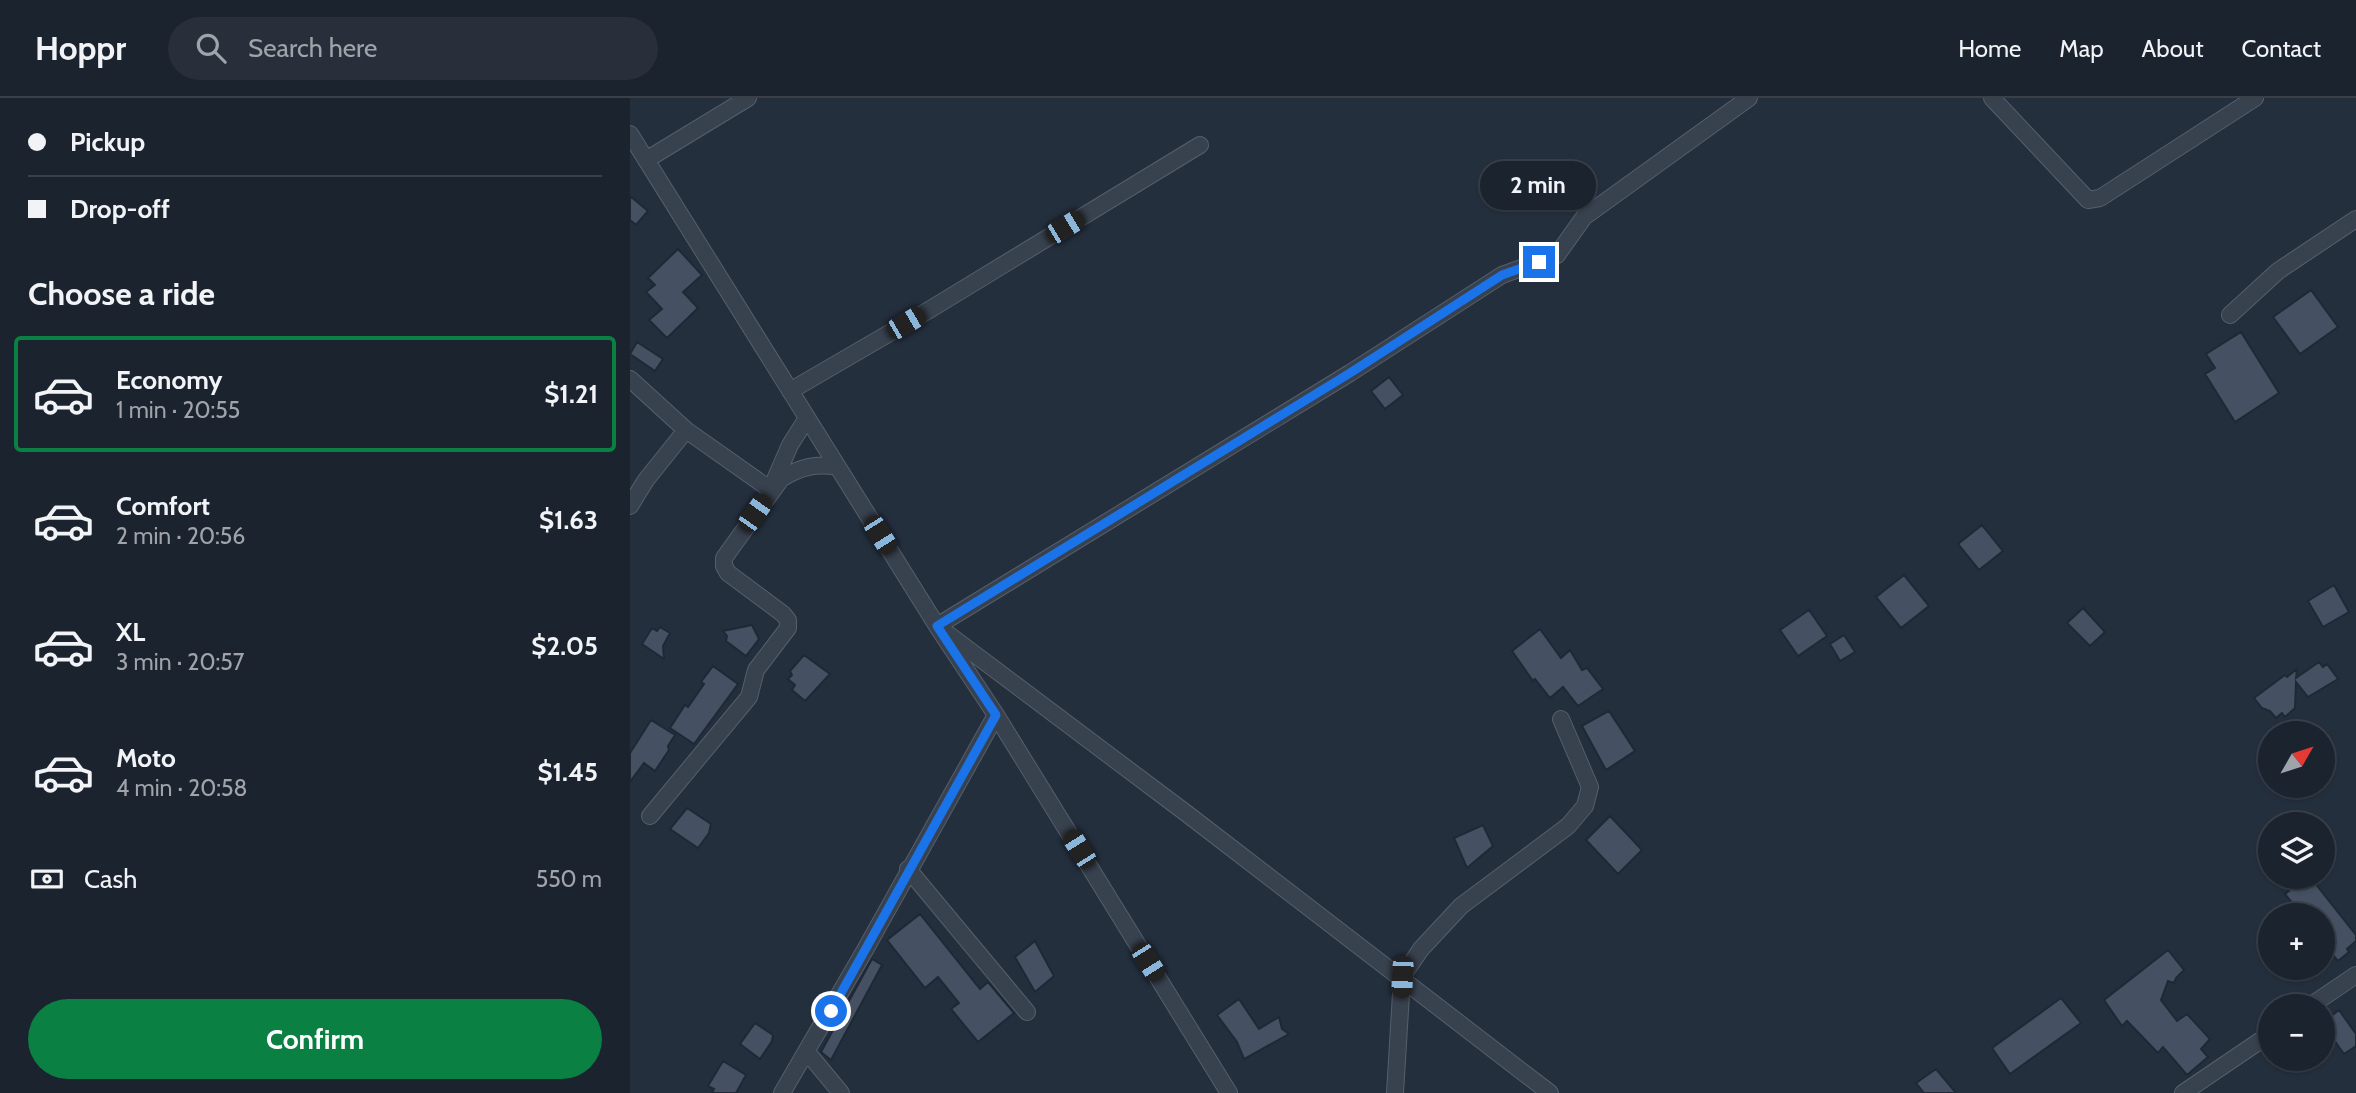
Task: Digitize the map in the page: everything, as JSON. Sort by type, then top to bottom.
[{"type":"street","points":[[646,160],[748,98]]},
{"type":"street","points":[[937,626],[1350,373],[1502,275],[1557,255],[1584,217],[1749,98]]},
{"type":"street","points":[[1992,98],[2088,200],[2100,198],[2255,98]]},
{"type":"street","points":[[630,134],[937,626],[996,715],[1229,1093]]},
{"type":"street","points":[[790,391],[1200,145]]},
{"type":"street","points":[[2230,315],[2278,271],[2356,219]]},
{"type":"street","points":[[630,379],[686,430],[771,490]]},
{"type":"street","points":[[771,490],[790,445],[807,418]]},
{"type":"street","points":[[630,506],[646,480],[686,430]]},
{"type":"street","points":[[650,817],[749,697],[756,670],[788,628],[788,620],[783,614],[728,573],[724,558],[781,479],[801,468],[823,465],[838,467]]},
{"type":"street","points":[[937,626],[1402,977],[1550,1093]]},
{"type":"street","points":[[782,1093],[996,715]]},
{"type":"street","points":[[1395,1093],[1402,977],[1421,949],[1461,906],[1568,826],[1585,806],[1590,787],[1561,719]]},
{"type":"street","points":[[908,869],[1027,1012]]},
{"type":"street","points":[[2328,994],[2356,975]]},
{"type":"street","points":[[2183,1093],[2258,1042]]},
{"type":"street","points":[[807,1052],[841,1093]]},
{"type":"building","points":[[630,196],[648,211],[636,225],[630,220]]},
{"type":"building","points":[[678,249],[702,275],[683,292],[698,308],[667,338],[649,320],[662,309],[646,292],[655,285],[648,278]]},
{"type":"building","points":[[2311,290],[2338,327],[2300,354],[2273,317]]},
{"type":"building","points":[[2241,332],[2279,393],[2235,422],[2205,374],[2215,368],[2206,354]]},
{"type":"building","points":[[637,342],[663,359],[655,371],[630,354]]},
{"type":"building","points":[[1389,377],[1403,395],[1385,409],[1371,391]]},
{"type":"building","points":[[1982,525],[2003,551],[1979,570],[1958,544]]},
{"type":"building","points":[[1904,575],[1929,606],[1901,628],[1876,597]]},
{"type":"building","points":[[2334,585],[2349,612],[2323,627],[2308,601]]},
{"type":"building","points":[[2083,608],[2105,632],[2090,646],[2067,623]]},
{"type":"building","points":[[1809,610],[1827,636],[1798,656],[1780,630]]},
{"type":"building","points":[[752,625],[759,639],[746,656],[726,641],[727,636],[723,631]]},
{"type":"building","points":[[660,627],[670,633],[663,646],[664,659],[642,644],[652,628],[657,631]]},
{"type":"building","points":[[1540,629],[1561,658],[1570,650],[1582,670],[1587,668],[1603,689],[1578,706],[1563,687],[1550,698],[1535,679],[1533,681],[1512,651]]},
{"type":"building","points":[[1844,635],[1855,652],[1840,661],[1830,644]]},
{"type":"building","points":[[804,655],[830,674],[805,701],[792,690],[795,685],[788,679],[792,675],[790,671]]},
{"type":"building","points":[[2319,662],[2323,667],[2327,664],[2338,679],[2308,697],[2296,682],[2295,708],[2285,717],[2282,713],[2276,718],[2254,698],[2285,675],[2287,677],[2297,669],[2296,678]]},
{"type":"building","points":[[713,666],[738,684],[694,744],[670,728],[685,705],[688,707],[704,684],[701,682]]},
{"type":"building","points":[[1609,711],[1635,751],[1606,770],[1582,726]]},
{"type":"building","points":[[651,720],[675,735],[655,771],[644,763],[630,782],[630,753]]},
{"type":"building","points":[[687,808],[711,824],[709,833],[698,848],[670,829]]},
{"type":"building","points":[[1610,816],[1642,850],[1618,874],[1586,840]]},
{"type":"building","points":[[1483,825],[1493,846],[1467,868],[1454,838]]},
{"type":"building","points":[[2287,889],[2320,889],[2331,903],[2292,903],[2285,894],[2289,891]]},
{"type":"building","points":[[2335,909],[2356,935],[2356,941],[2347,949],[2349,952],[2338,961],[2335,958]]},
{"type":"building","points":[[920,914],[980,989],[988,982],[1014,1013],[978,1042],[951,1009],[959,1003],[938,977],[925,988],[887,940]]},
{"type":"building","points":[[1035,941],[1054,976],[1035,992],[1015,957]]},
{"type":"building","points":[[2168,950],[2184,970],[2174,983],[2168,981],[2161,1000],[2177,1021],[2187,1014],[2210,1039],[2201,1049],[2208,1057],[2187,1075],[2163,1047],[2158,1053],[2127,1021],[2122,1026],[2104,1000]]},
{"type":"building","points":[[872,959],[882,965],[831,1060],[821,1052]]},
{"type":"building","points":[[2061,998],[2081,1023],[2010,1074],[1992,1048]]},
{"type":"building","points":[[1239,999],[1259,1029],[1279,1017],[1282,1029],[1289,1034],[1244,1059],[1237,1042],[1217,1015]]},
{"type":"building","points":[[2339,1010],[2356,1034],[2356,1046],[2344,1054],[2335,1041],[2335,1013]]},
{"type":"building","points":[[755,1023],[773,1035],[760,1059],[740,1044]]},
{"type":"building","points":[[723,1061],[746,1075],[736,1093],[712,1093],[714,1089],[708,1086]]},
{"type":"building","points":[[1936,1069],[1956,1093],[1924,1093],[1916,1083]]},
{"type":"route","points":[[831,1011],[996,715],[937,626],[1350,373],[1502,275],[1539,262]]}]
